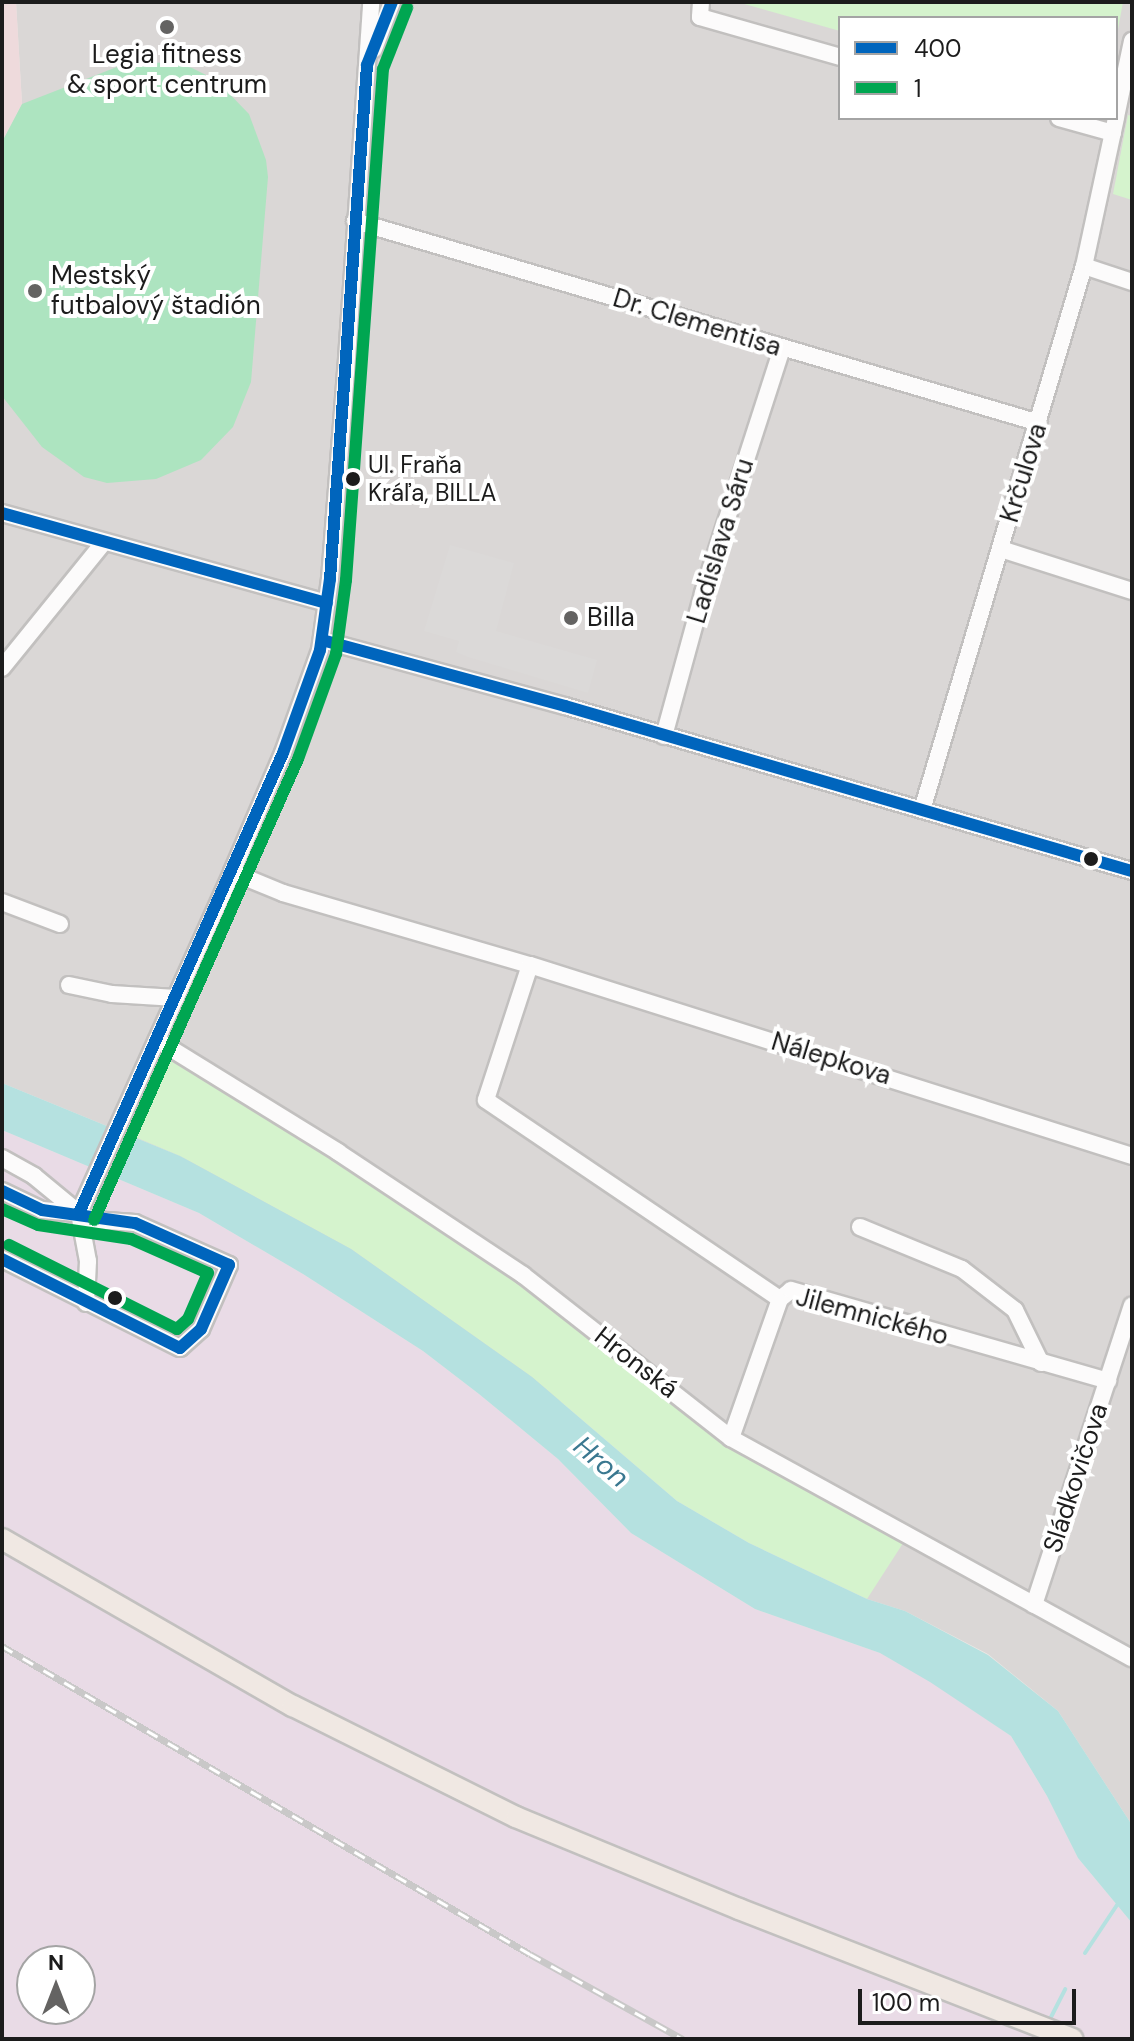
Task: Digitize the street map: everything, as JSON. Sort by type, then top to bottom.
[{"type":"main road","points":[[2,1539],[293,1706],[516,1817],[739,1909],[1073,2039]]},
{"type":"street","points":[[86,1303],[88,1261],[79,1213],[283,753],[322,640],[371,2]]},
{"type":"street","points":[[367,65],[392,2]]},
{"type":"street","points":[[701,2],[700,17],[838,56]]},
{"type":"street","name":"Krčulova","points":[[1118,109],[1132,41]]},
{"type":"street","points":[[1081,120],[1115,123]]},
{"type":"street","name":"Krčulova","points":[[922,810],[1084,266],[1115,123]]},
{"type":"street","name":"Dr. Clementisa","points":[[355,221],[1039,423]]},
{"type":"street","points":[[1084,266],[1132,282]]},
{"type":"street","name":"Ladislava Sáru","points":[[664,736],[703,593],[782,348]]},
{"type":"street","points":[[2,513],[327,603]]},
{"type":"street","points":[[2,668],[104,542]]},
{"type":"street","points":[[1001,549],[1132,591]]},
{"type":"street","points":[[322,640],[1132,871]]},
{"type":"street","name":"Nálepkova","points":[[232,872],[283,893],[530,965],[1132,1156]]},
{"type":"street","points":[[2,902],[60,924]]},
{"type":"street","points":[[530,965],[486,1100],[780,1299]]},
{"type":"street","points":[[69,985],[112,994],[176,998]]},
{"type":"street","name":"Hronská","points":[[157,1040],[338,1152],[523,1275],[731,1438],[1132,1658]]},
{"type":"street","points":[[2,1158],[34,1176],[79,1213],[93,1220],[135,1223],[229,1265],[201,1329],[180,1348],[2,1259]]},
{"type":"street","points":[[2,1191],[42,1210],[79,1213]]},
{"type":"street","points":[[860,1227],[962,1269],[1015,1310],[1041,1363]]},
{"type":"street","name":"Jilemnického","points":[[731,1438],[780,1299],[791,1290],[1108,1381]]},
{"type":"street","name":"Sládkovičova","points":[[1034,1605],[1132,1306]]},
{"type":"shaded area","points":[[2,2],[16,2],[22,104],[2,142]]},
{"type":"shaded area","points":[[16,2],[1132,2],[1132,1825],[1058,1711],[988,1654],[905,1611],[867,1599],[180,1156],[2,1083],[2,142],[22,104]]},
{"type":"shaded area","points":[[450,545],[514,563],[496,631],[597,660],[588,693],[468,657],[456,652],[459,641],[424,631]]},
{"type":"shaded area","points":[[2,1130],[199,1213],[303,1274],[423,1351],[479,1394],[558,1459],[631,1533],[755,1609],[880,1653],[930,1681],[1011,1736],[1047,1796],[1078,1858],[1132,1923],[1132,2039],[2,2039]]},
{"type":"shaded area","points":[[152,1229],[208,1255],[200,1273],[144,1247]]},
{"type":"green space","points":[[737,2],[1123,2],[1118,29],[1118,16],[838,16],[838,30]]},
{"type":"green space","name":"Mestský futbalový štadión","points":[[170,62],[192,68],[216,80],[249,114],[266,160],[268,177],[251,382],[233,427],[201,460],[156,479],[107,483],[84,477],[42,447],[2,396],[2,142],[22,104],[122,65]]},
{"type":"green space","points":[[1128,115],[1132,116],[1132,200],[1113,194]]},
{"type":"green space","points":[[157,1040],[523,1275],[731,1438],[907,1537],[867,1599],[749,1543],[677,1501],[532,1377],[351,1249],[180,1156],[135,1137],[121,1116]]},
{"type":"water","name":"Hron","points":[[2,1083],[180,1156],[351,1249],[532,1377],[677,1501],[749,1543],[867,1599],[905,1611],[988,1655],[1058,1711],[1132,1825],[1132,1923],[1078,1858],[1047,1796],[1011,1736],[880,1653],[755,1609],[631,1533],[558,1459],[479,1394],[423,1351],[303,1274],[199,1213],[2,1130]]},
{"type":"waterway","points":[[1085,1953],[1119,1902]]},
{"type":"waterway","points":[[1048,2023],[1065,1989]]},
{"type":"railway","points":[[2,1646],[530,1954],[683,2039]]},
{"type":"transit line","name":"400","points":[[79,1213],[283,753],[320,650],[330,579],[367,65],[392,2]]},
{"type":"transit line","name":"1","points":[[94,1220],[298,759],[336,654],[346,580],[383,69],[407,8]]},
{"type":"transit line","name":"400","points":[[2,513],[327,603]]},
{"type":"transit line","name":"400","points":[[322,640],[565,706],[1132,871]]},
{"type":"transit line","name":"400","points":[[2,1191],[42,1210],[135,1223],[229,1265]]},
{"type":"transit line","name":"1","points":[[2,1209],[38,1225],[131,1239],[208,1273],[188,1319],[177,1329],[9,1245]]},
{"type":"transit line","name":"400","points":[[2,1259],[180,1348]]},
{"type":"transit line","name":"400","points":[[180,1348],[201,1329],[229,1265]]},
{"type":"place","name":"Legia fitness & sport centrum","points":[[167,27]]},
{"type":"place","name":"Mestský futbalový štadión","points":[[35,291]]},
{"type":"place","name":"Ul. Fraňa Kráľa, BILLA","points":[[353,479]]},
{"type":"place","name":"Billa","points":[[571,618]]}]
